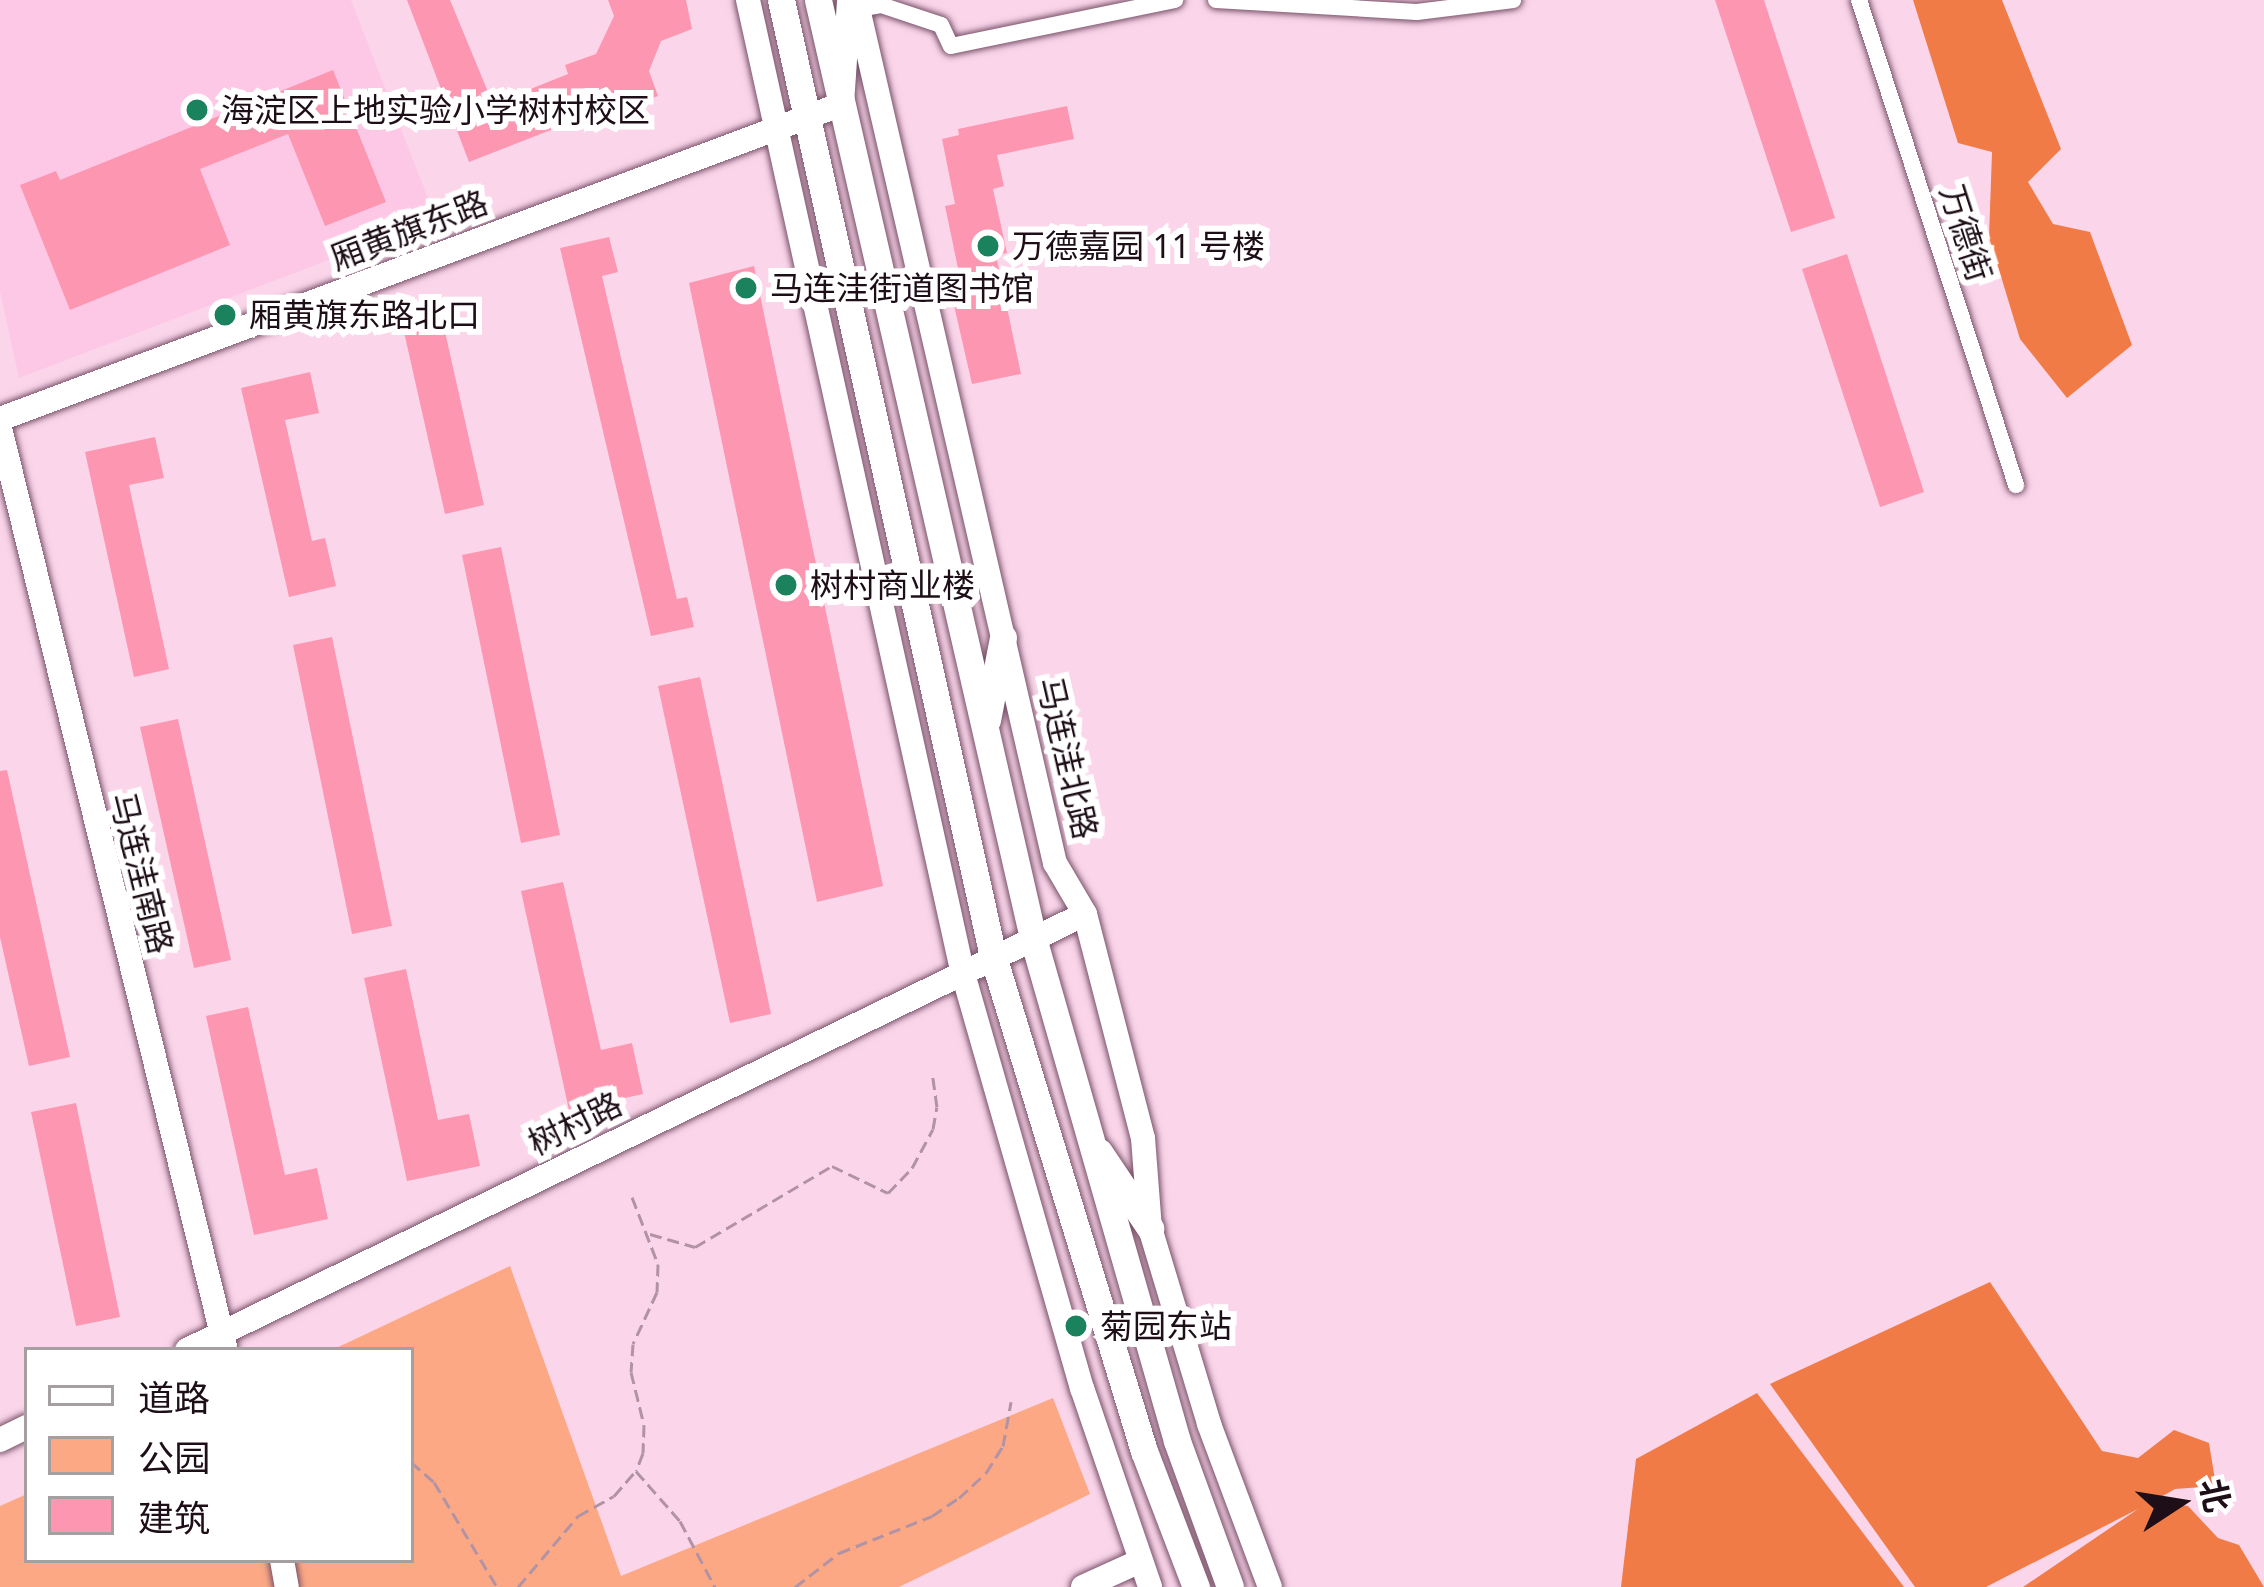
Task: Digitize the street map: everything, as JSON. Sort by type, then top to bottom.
[{"type":"main road","points":[[781,0],[993,956],[1144,1451],[1196,1587]]},
{"type":"main road","points":[[818,0],[1033,938],[1083,1129],[1177,1441],[1230,1587]]},
{"type":"main road","points":[[985,730],[1004,638]]},
{"type":"main road","points":[[1083,1129],[1150,1228]]},
{"type":"street","points":[[748,0],[962,970],[1013,1160],[1150,1587]]},
{"type":"street","points":[[842,104],[855,3],[881,5],[941,26],[951,46],[1175,0]]},
{"type":"street","points":[[1216,0],[1417,12],[1513,0]]},
{"type":"street","name":"万德街","points":[[1859,0],[2016,485]]},
{"type":"street","name":"马连洼北路","points":[[855,3],[1055,863],[1085,914],[1143,1138],[1150,1228],[1209,1424],[1270,1587]]},
{"type":"street","name":"厢黄旗东路","points":[[0,419],[842,104]]},
{"type":"street","name":"马连洼南路","points":[[0,428],[223,1342]]},
{"type":"street","name":"树村路","points":[[223,1342],[962,970],[1085,914]]},
{"type":"street","points":[[1083,1587],[1140,1561]]},
{"type":"path","points":[[649,1233],[695,1247],[832,1166],[888,1193],[912,1168],[933,1129],[938,1107],[932,1072]]},
{"type":"path","points":[[518,1587],[578,1516],[614,1496],[636,1472],[643,1453],[644,1425],[631,1372],[634,1344],[658,1278],[649,1233],[632,1197]]},
{"type":"path","points":[[796,1587],[839,1553],[932,1516],[959,1498],[986,1473],[1004,1446],[1011,1402]]},
{"type":"path","points":[[414,1465],[434,1482],[496,1587]]},
{"type":"path","points":[[636,1472],[680,1521],[715,1587]]},
{"type":"shaded area","name":"海淀区上地实验小学树村校区","points":[[0,0],[351,0],[436,219],[19,378],[0,292]]},
{"type":"shaded area","points":[[1913,0],[2002,0],[2061,149],[2028,182],[2053,224],[2090,232],[2132,345],[2067,398],[2020,339],[1989,237],[1992,152],[1958,143]]},
{"type":"shaded area","points":[[1990,1282],[2102,1451],[2138,1458],[2174,1430],[2209,1443],[2216,1486],[2175,1489],[2154,1501],[2188,1506],[2218,1538],[2239,1545],[2264,1587],[2023,1587],[2138,1509],[1986,1587],[1915,1587],[1770,1384]]},
{"type":"shaded area","points":[[1757,1393],[1904,1587],[1621,1587],[1636,1459]]},
{"type":"green space","points":[[510,1266],[621,1576],[1053,1398],[1090,1494],[899,1587],[0,1587],[0,1506],[24,1495],[24,1563],[414,1563],[414,1347],[338,1347]]},
{"type":"building","points":[[407,0],[450,0],[493,104],[568,74],[565,65],[596,54],[614,16],[608,0],[686,0],[692,29],[661,41],[649,71],[658,96],[586,123],[584,117],[469,162]]},
{"type":"building","points":[[1715,0],[1764,0],[1835,218],[1791,232]]},
{"type":"building","points":[[333,70],[386,202],[325,226],[288,134],[200,169],[230,245],[70,310],[20,185],[56,171],[60,180]]},
{"type":"building","name":"万德嘉园 11 号楼","points":[[1067,106],[1074,139],[997,155],[1004,186],[993,189],[1007,253],[996,255],[1021,374],[972,384],[947,275],[959,273],[945,206],[955,204],[942,139],[959,135],[958,129]]},
{"type":"building","points":[[609,237],[618,272],[602,276],[677,599],[687,597],[694,627],[651,636],[560,248]]},
{"type":"building","points":[[1847,254],[1924,492],[1880,507],[1802,269]]},
{"type":"building","name":"树村商业楼","points":[[754,266],[883,886],[817,902],[689,283]]},
{"type":"building","points":[[443,323],[484,505],[445,514],[404,332]]},
{"type":"building","points":[[310,372],[319,413],[285,420],[312,541],[325,538],[336,586],[289,597],[241,388]]},
{"type":"building","points":[[155,437],[164,478],[129,485],[169,669],[134,677],[85,452]]},
{"type":"building","points":[[501,547],[560,835],[521,843],[462,555]]},
{"type":"building","points":[[332,637],[392,926],[352,934],[293,645]]},
{"type":"building","points":[[700,677],[771,1014],[730,1023],[658,686]]},
{"type":"building","points":[[178,719],[231,960],[194,968],[140,727]]},
{"type":"building","points":[[7,770],[70,1057],[29,1066],[0,937],[0,771]]},
{"type":"building","points":[[563,882],[601,1050],[632,1043],[643,1094],[569,1110],[521,891]]},
{"type":"building","points":[[406,969],[438,1120],[469,1114],[480,1166],[407,1181],[364,978]]},
{"type":"building","points":[[248,1007],[285,1175],[317,1168],[328,1219],[254,1235],[206,1016]]},
{"type":"building","points":[[76,1103],[120,1317],[76,1326],[31,1112]]},
{"type":"place","name":"海淀区上地实验小学树村校区","points":[[197,110]]},
{"type":"place","name":"万德嘉园 11 号楼","points":[[988,246]]},
{"type":"place","name":"马连洼街道图书馆","points":[[746,288]]},
{"type":"place","name":"厢黄旗东路北口","points":[[225,315]]},
{"type":"place","name":"树村商业楼","points":[[786,585]]},
{"type":"place","name":"菊园东站","points":[[1076,1326]]}]
